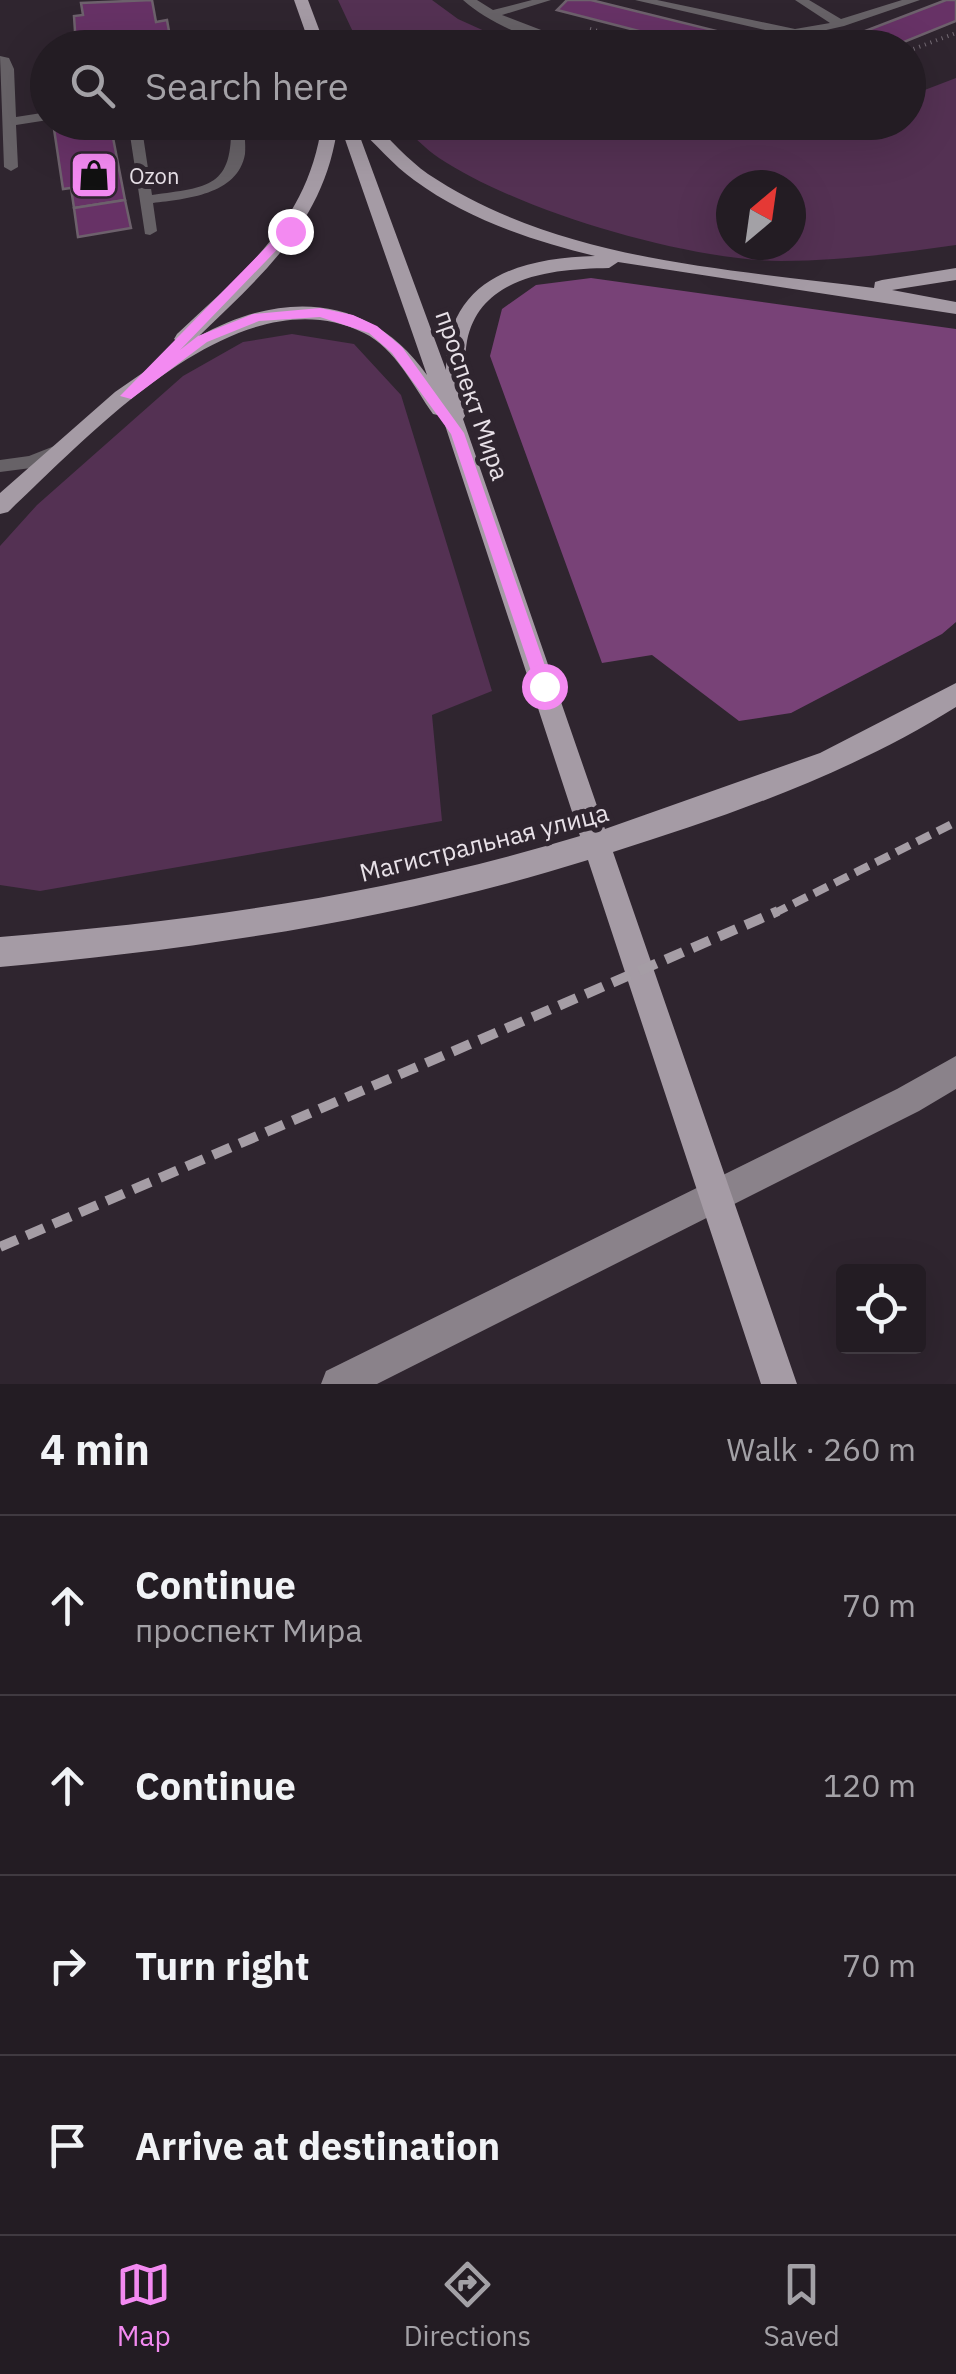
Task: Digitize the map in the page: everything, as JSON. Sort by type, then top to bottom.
[{"type":"main road","points":[[301,0],[312,30]]},
{"type":"main road","points":[[126,396],[290,231],[314,194],[329,156],[329,140]]},
{"type":"main road","name":"проспект Мира","points":[[353,140],[458,433],[779,1384]]},
{"type":"main road","points":[[380,140],[410,170],[488,214],[588,248],[679,268]]},
{"type":"main road","points":[[458,433],[457,340],[466,314],[485,292],[536,267],[564,263],[679,268],[956,308]]},
{"type":"main road","points":[[837,288],[915,282],[956,274]]},
{"type":"main road","points":[[0,505],[126,396],[203,339],[230,325],[289,312],[320,312],[348,318],[373,330],[397,350],[458,433]]},
{"type":"main road","name":"Магистральная улица","points":[[0,952],[166,938],[328,912],[588,849],[846,754],[917,720],[956,694]]},
{"type":"main road","points":[[0,932],[68,946]]},
{"type":"main road","points":[[339,1384],[908,1100],[956,1072]]},
{"type":"main road","points":[[908,1100],[956,1086]]},
{"type":"main road","points":[[381,1384],[432,1340]]},
{"type":"lane","points":[[469,0],[489,15],[526,30]]},
{"type":"lane","points":[[489,15],[545,0]]},
{"type":"lane","points":[[641,0],[780,30]]},
{"type":"lane","points":[[800,0],[840,24]]},
{"type":"lane","points":[[809,30],[840,24],[890,3],[914,0]]},
{"type":"lane","points":[[0,60],[6,61],[8,68],[5,152],[11,168]]},
{"type":"lane","points":[[9,122],[30,119]]},
{"type":"lane","points":[[137,140],[150,231]]},
{"type":"lane","points":[[145,200],[199,191],[231,172],[238,154],[238,140]]},
{"type":"lane","points":[[0,505],[8,487],[0,470],[68,446]]},
{"type":"path","points":[[926,45],[956,34]]},
{"type":"shaded area","points":[[338,0],[432,0],[458,19],[482,30],[352,30]]},
{"type":"shaded area","points":[[956,78],[956,245],[825,260],[781,261],[768,260],[806,260],[806,170],[716,170],[716,254],[604,229],[557,214],[473,178],[418,140],[926,140],[926,89]]},
{"type":"shaded area","points":[[591,278],[956,329],[956,622],[942,634],[791,713],[739,721],[652,655],[602,663],[490,356],[502,309],[536,285]]},
{"type":"shaded area","points":[[292,334],[354,344],[401,395],[492,691],[432,715],[442,821],[40,891],[0,885],[0,546],[37,505],[183,376],[243,342]]},
{"type":"building","points":[[152,0],[156,22],[167,20],[169,30],[75,30],[74,16],[83,15],[81,3]]},
{"type":"building","points":[[567,0],[591,0],[712,30],[635,30],[557,10]]},
{"type":"building","points":[[946,0],[956,0],[956,21],[926,33],[926,30],[868,30]]},
{"type":"building","points":[[56,140],[113,140],[125,200],[74,208],[71,188],[63,189]]},
{"type":"building","points":[[125,200],[131,228],[78,237],[74,208]]},
{"type":"railway","points":[[773,914],[956,822]]},
{"type":"railway","points":[[0,1247],[778,911]]},
{"type":"place","name":"Ozon","points":[[94,175]]},
{"type":"route","points":[[290,231],[126,396],[203,339],[257,317],[320,312],[348,318],[373,330],[397,350],[458,433],[544,686]]}]
